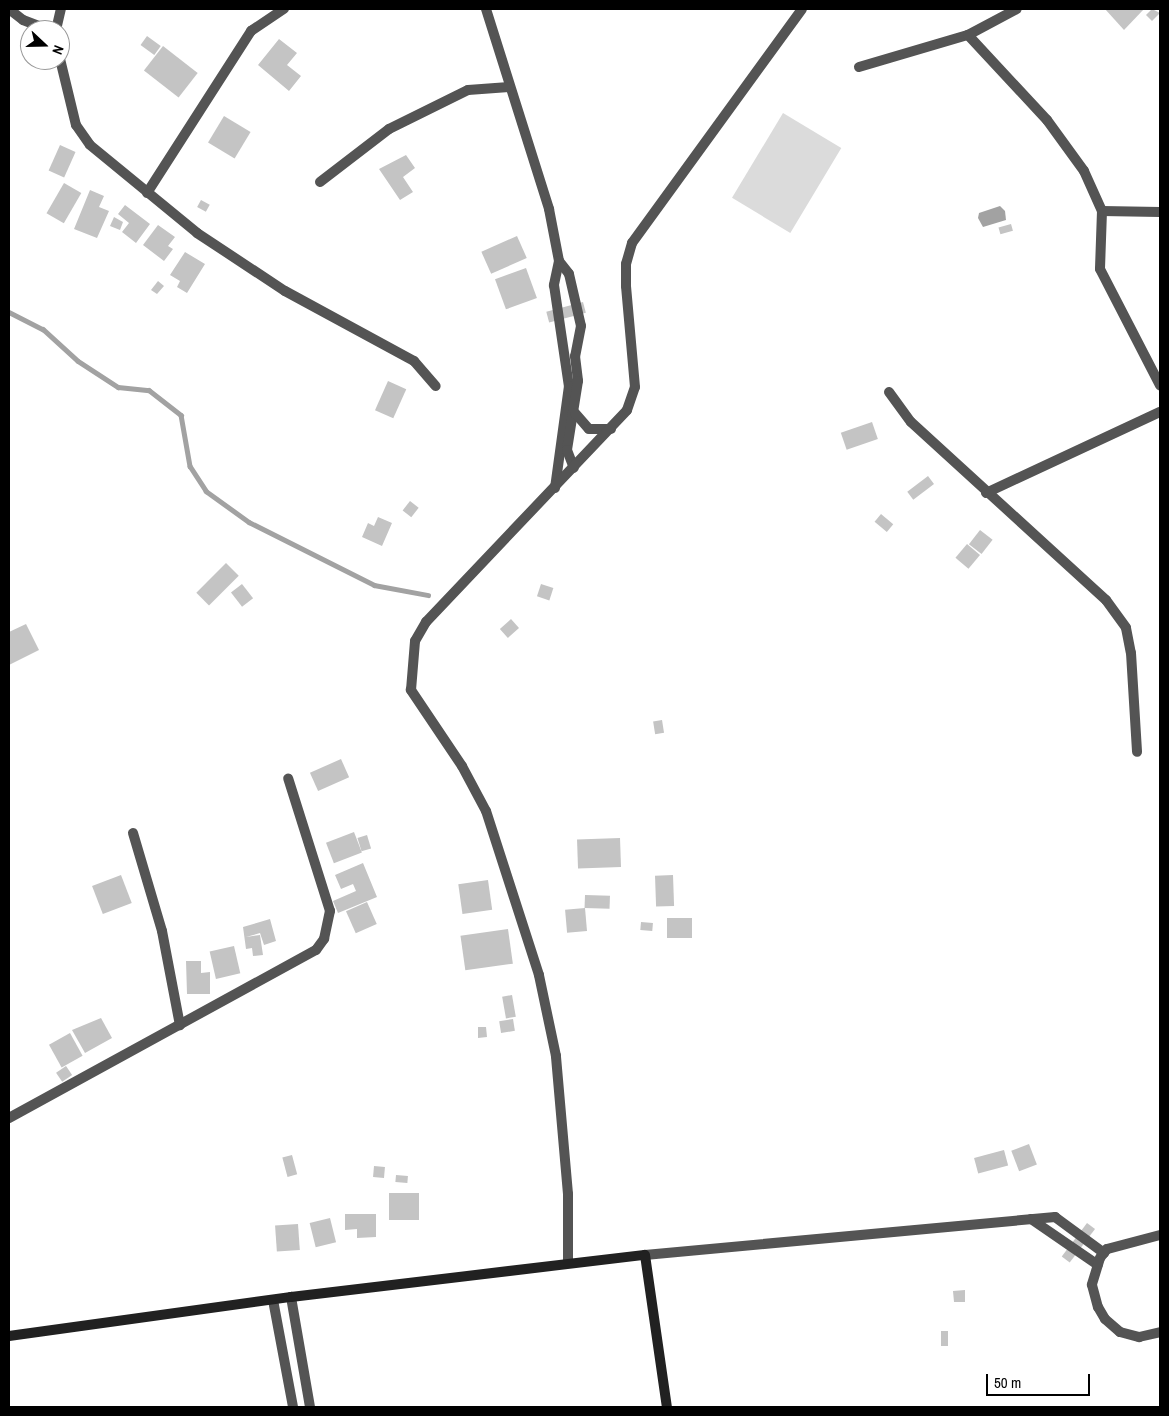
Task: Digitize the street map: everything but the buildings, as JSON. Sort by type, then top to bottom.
[{"type":"street","points":[[9,9],[23,20]]},
{"type":"street","points":[[147,194],[251,31],[284,9]]},
{"type":"street","points":[[486,9],[549,209],[558,261],[554,285],[569,386],[555,488]]},
{"type":"street","points":[[568,1262],[568,1194],[556,1056],[539,975],[486,811],[462,766],[411,690],[415,641],[426,622],[627,410],[635,387],[626,286],[626,264],[632,243],[802,9]]},
{"type":"street","points":[[860,67],[968,35],[1017,9]]},
{"type":"street","points":[[968,35],[1047,120],[1077,158],[1102,211],[1100,269],[1160,385]]},
{"type":"street","points":[[63,70],[76,124],[90,145],[147,194],[197,233],[285,290],[414,361],[436,386]]},
{"type":"street","points":[[320,182],[389,129],[468,90],[509,87]]},
{"type":"street","points":[[1102,211],[1160,212]]},
{"type":"street","points":[[558,261],[569,274],[580,326],[575,356],[578,381],[575,413],[567,450],[574,468]]},
{"type":"street","points":[[889,392],[911,422],[1106,600],[1126,628],[1131,653],[1137,752]]},
{"type":"street","points":[[986,492],[1160,412]]},
{"type":"street","points":[[575,413],[590,429],[611,429]]},
{"type":"street","points":[[9,1118],[304,958],[324,939],[330,911],[288,778]]},
{"type":"street","points":[[133,833],[162,931],[180,1026]]},
{"type":"street","points":[[9,1336],[291,1297],[568,1262],[1054,1217],[1104,1253]]},
{"type":"street","points":[[1031,1219],[1098,1266]]},
{"type":"street","points":[[1160,1235],[1130,1241],[1104,1253],[1092,1285],[1098,1307],[1105,1319],[1120,1332],[1139,1337],[1160,1332]]},
{"type":"street","points":[[645,1254],[667,1407]]},
{"type":"street","points":[[291,1297],[310,1407]]},
{"type":"street","points":[[273,1300],[293,1407]]},
{"type":"shaded area","points":[[783,113],[841,148],[790,233],[732,198]]},
{"type":"shaded area","points":[[1000,206],[1005,211],[1006,220],[983,227],[978,218],[979,213]]},
{"type":"waterway","points":[[9,312],[43,329],[78,361],[118,387],[149,390],[181,415],[190,466],[206,491],[249,522],[374,585],[428,595]]}]
